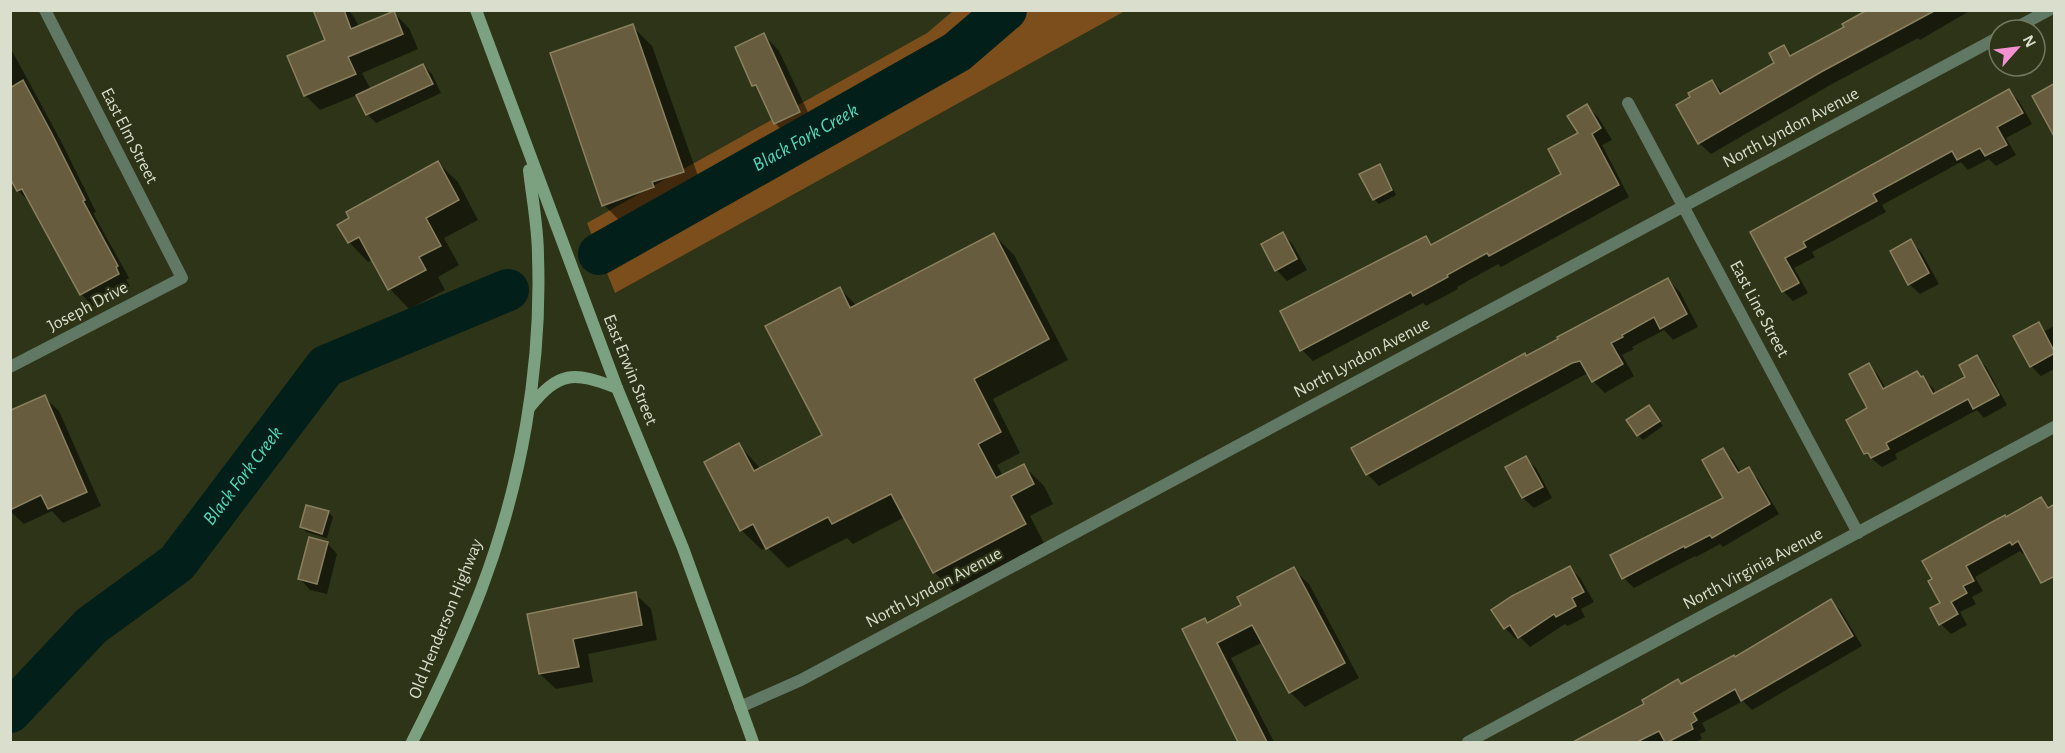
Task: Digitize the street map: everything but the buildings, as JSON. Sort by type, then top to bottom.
[{"type":"main road","name":"East Erwin Street","points":[[476,10],[617,388],[683,548],[753,742]]},
{"type":"main road","name":"Old Henderson Highway","points":[[412,742],[456,649],[481,589],[508,505],[528,409],[536,347],[538,254],[527,151]]},
{"type":"main road","points":[[528,409],[552,383],[566,378],[594,379],[617,388]]},
{"type":"street","name":"East Elm Street","points":[[45,10],[182,278]]},
{"type":"street","points":[[2034,18],[2049,10]]},
{"type":"street","name":"North Lyndon Avenue","points":[[740,707],[811,675],[1987,43]]},
{"type":"street","name":"East Line Street","points":[[1628,103],[1858,532]]},
{"type":"street","name":"Joseph Drive","points":[[10,367],[182,278]]},
{"type":"street","name":"North Virginia Avenue","points":[[1468,742],[2055,427]]},
{"type":"shaded area","points":[[953,11],[1125,11],[615,293],[587,223],[927,33]]},
{"type":"waterway","name":"Black Fork Creek","points":[[599,254],[957,52],[1006,10]]},
{"type":"waterway","name":"Black Fork Creek","points":[[10,712],[91,626],[177,563],[326,366],[508,290]]}]
